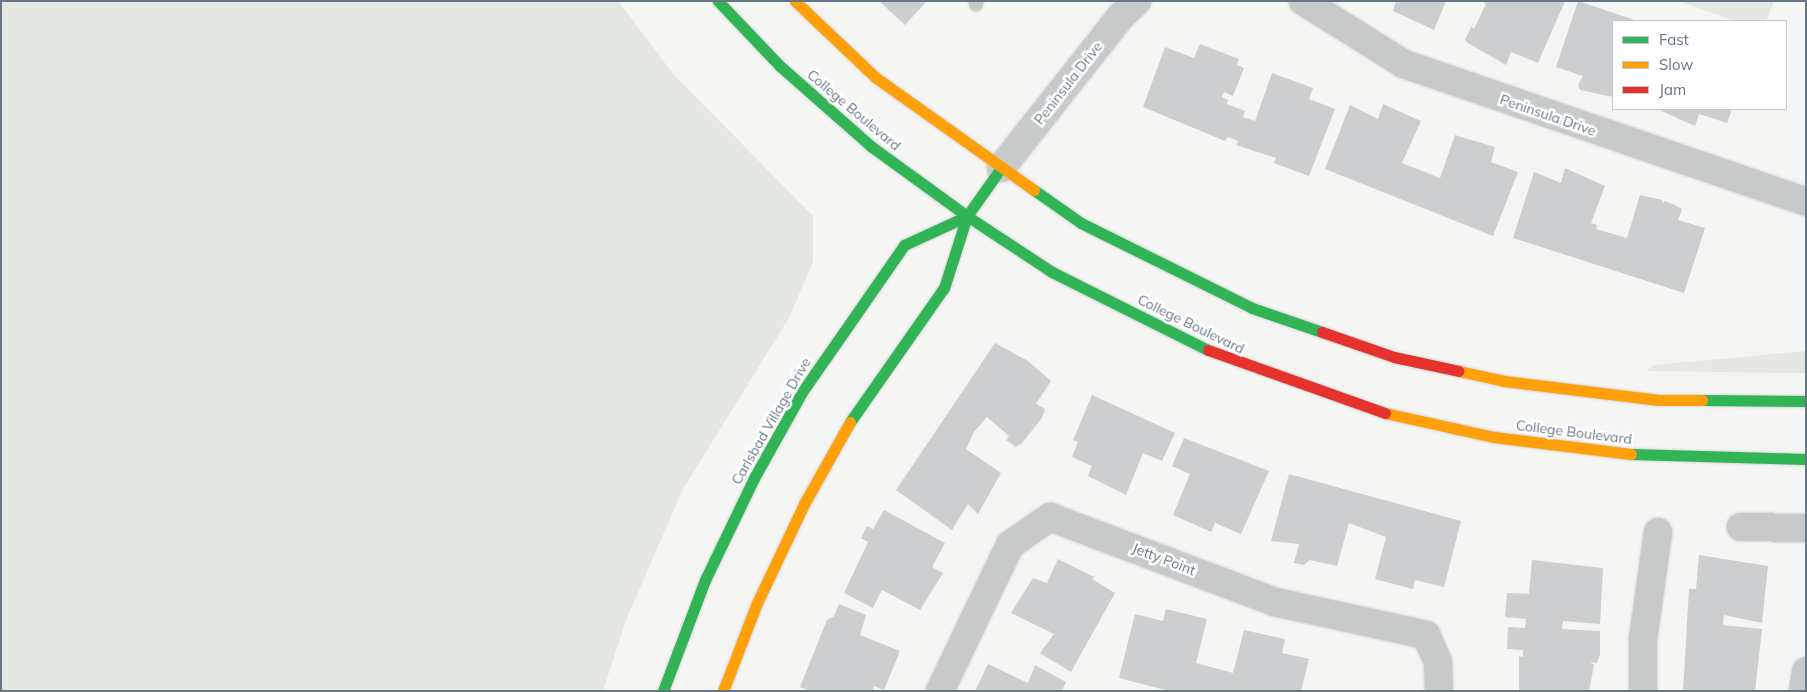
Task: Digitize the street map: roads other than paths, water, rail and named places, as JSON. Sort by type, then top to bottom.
[{"type":"main road","name":"College Boulevard","points":[[718,1],[780,66],[872,147],[967,216],[1052,272],[1229,361],[1379,412],[1494,437],[1655,457],[1806,459]]},
{"type":"main road","points":[[795,1],[874,77],[1081,223],[1252,308],[1394,357],[1504,381],[1659,400],[1806,401]]},
{"type":"main road","name":"Carlsbad Village Drive","points":[[723,691],[757,603],[804,504],[850,423],[944,288],[967,216],[1001,168]]},
{"type":"main road","name":"Carlsbad Village Drive","points":[[663,691],[705,580],[754,478],[802,392],[904,245],[967,216]]},
{"type":"street","name":"Peninsula Drive","points":[[1001,168],[1121,16],[1137,1]]},
{"type":"street","name":"Peninsula Drive","points":[[1303,1],[1404,64],[1806,202]]},
{"type":"street","name":"Jetty Point","points":[[940,691],[1010,545],[1050,517],[1275,602],[1426,635],[1438,662],[1439,691]]},
{"type":"street","points":[[1740,527],[1806,528]]},
{"type":"street","points":[[1644,691],[1643,639],[1658,532]]},
{"type":"street","points":[[1803,691],[1806,671]]}]
